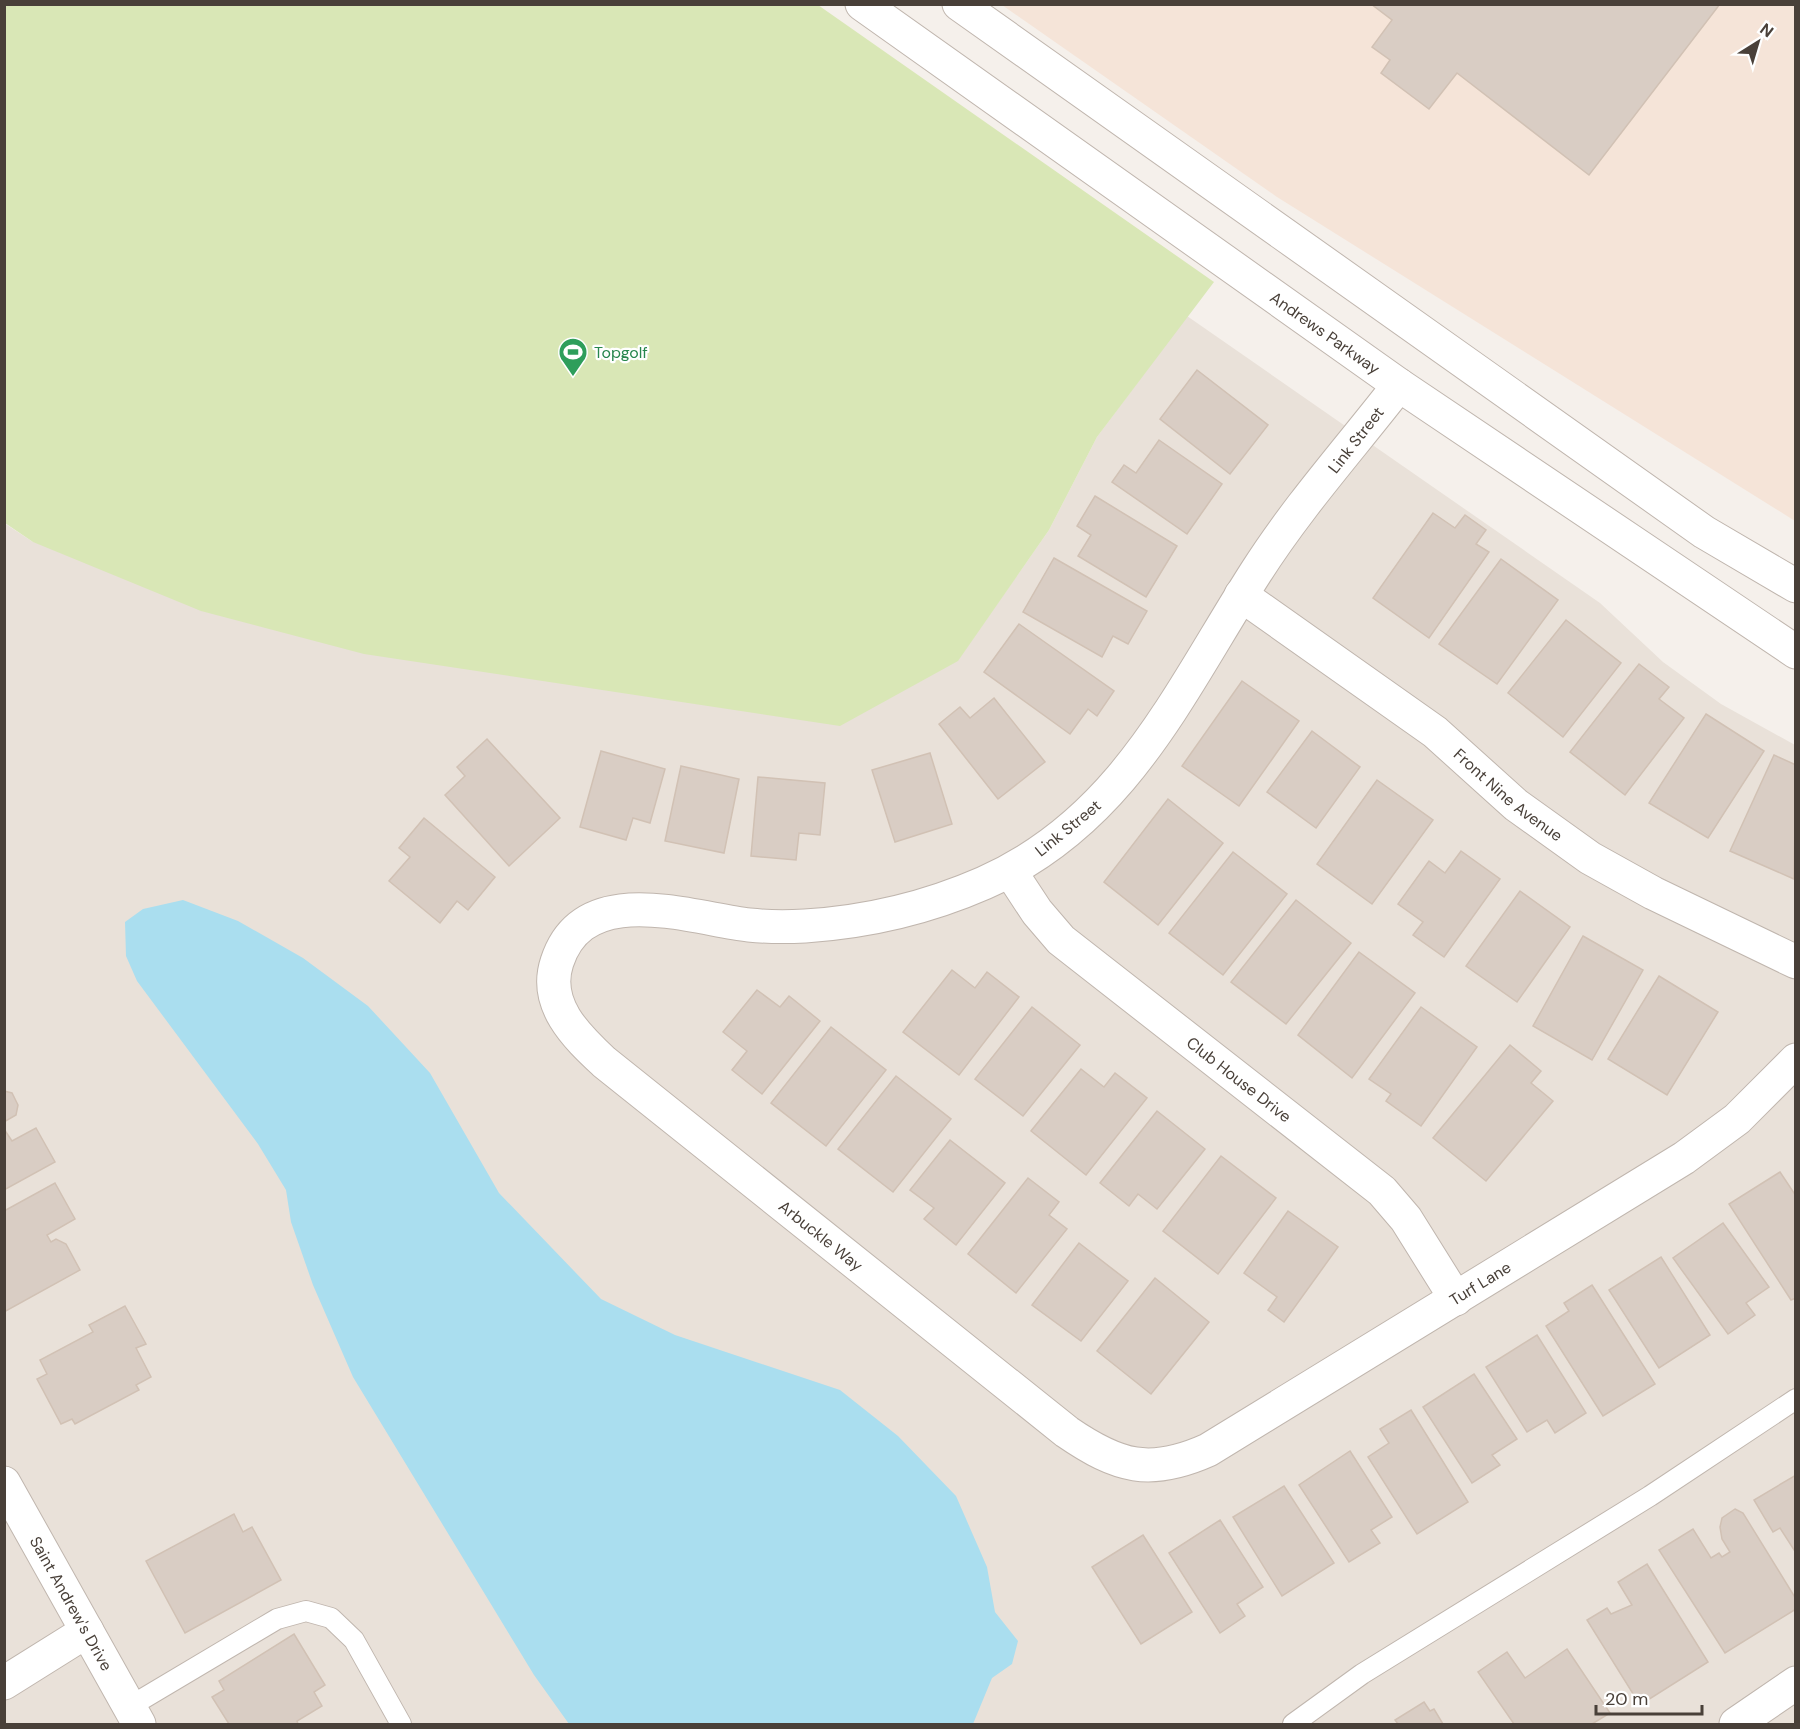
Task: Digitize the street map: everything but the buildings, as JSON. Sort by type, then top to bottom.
[{"type":"street","name":"Andrews Parkway","points":[[861,4],[1399,386],[1796,652]]},
{"type":"street","points":[[959,4],[1704,532],[1796,586]]},
{"type":"street","name":"Link Street","points":[[558,959],[574,933],[588,921],[628,909],[673,912],[775,927],[838,923],[872,919],[930,904],[1010,871],[1084,819],[1127,774],[1166,720],[1286,528],[1399,386]]},
{"type":"street","name":"Front Nine Avenue","points":[[1242,596],[1427,725],[1523,810],[1590,858],[1643,888],[1796,962]]},
{"type":"street","name":"Club House Drive","points":[[1010,871],[1036,912],[1061,940],[1382,1191],[1407,1219],[1456,1299]]},
{"type":"street","name":"Arbuckle Way","points":[[558,959],[554,988],[558,1005],[567,1023],[582,1042],[604,1062],[1067,1432],[1105,1455],[1124,1463],[1143,1467]]},
{"type":"street","name":"Turf Lane","points":[[1143,1467],[1174,1463],[1208,1450],[1456,1299],[1709,1140],[1757,1101],[1796,1060]]},
{"type":"street","name":"Saint Andrew's Drive","points":[[4,1483],[134,1716]]},
{"type":"street","points":[[4,1683],[87,1631]]},
{"type":"street","points":[[1736,1725],[1796,1683]]},
{"type":"lane","points":[[1293,1725],[1362,1674],[1650,1496],[1796,1399]]},
{"type":"lane","points":[[134,1716],[277,1619],[306,1611],[331,1618],[354,1640],[401,1725]]},
{"type":"shaded area","points":[[1002,5],[1795,5],[1795,521],[1277,197]]},
{"type":"shaded area","points":[[1187,316],[1600,603],[1663,662],[1721,704],[1795,745],[1795,1724],[5,1724],[4,523],[33,542],[958,660],[1049,530],[1097,437]]},
{"type":"green space","name":"Topgolf","points":[[5,4],[818,5],[1214,282],[1097,437],[1049,530],[958,661],[840,726],[364,654],[201,611],[33,542],[5,523]]},
{"type":"water","points":[[183,900],[238,921],[303,958],[368,1006],[430,1073],[499,1193],[601,1299],[675,1335],[840,1390],[898,1436],[956,1496],[987,1567],[995,1612],[1018,1641],[1012,1664],[992,1678],[973,1724],[569,1724],[534,1675],[353,1377],[313,1285],[291,1222],[286,1190],[258,1144],[137,981],[126,956],[125,922],[143,909]]},
{"type":"place","name":"Topgolf","points":[[573,378]]}]
